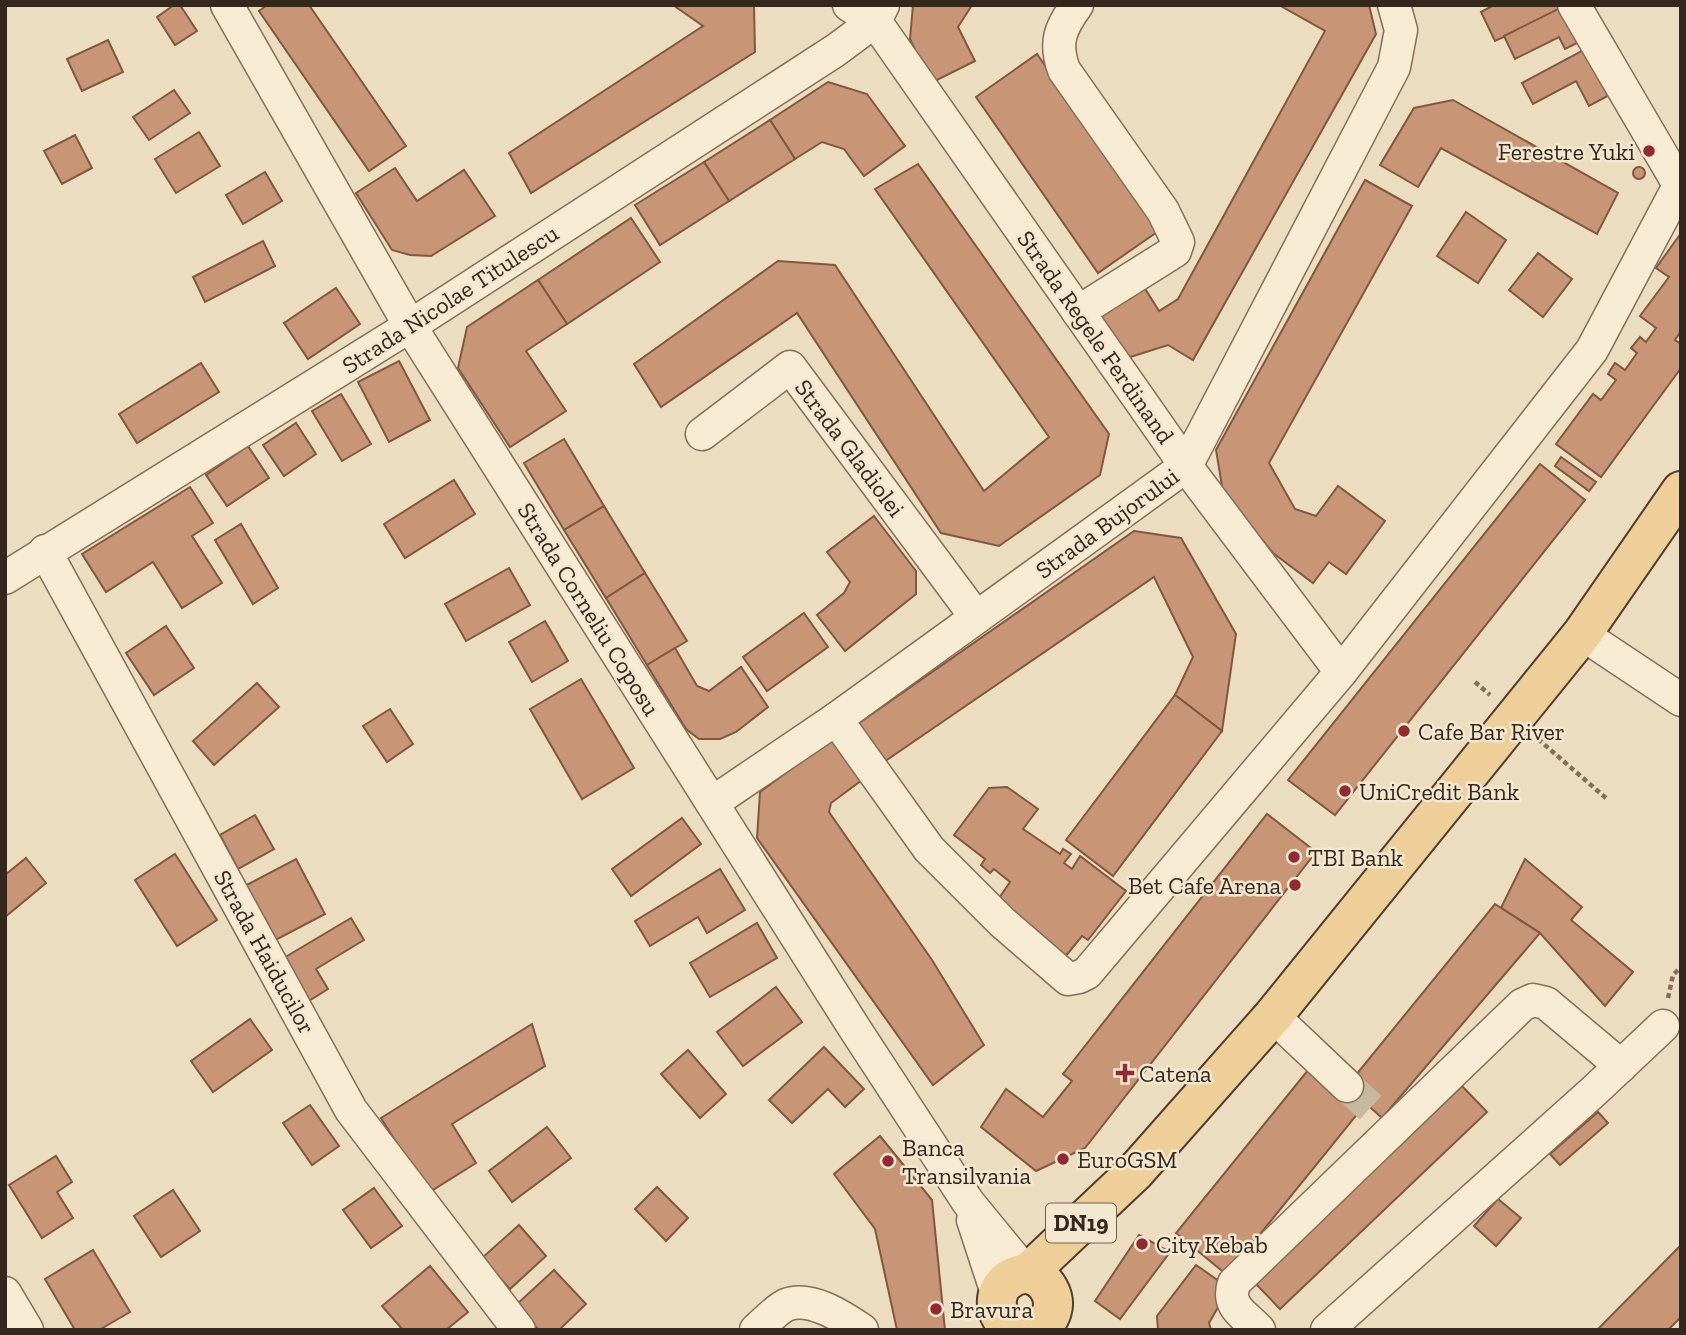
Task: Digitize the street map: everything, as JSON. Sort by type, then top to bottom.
[{"type":"main road","name":"DN19","points":[[1026,1311],[1135,1172],[1273,1016],[1582,635],[1681,491]]},
{"type":"street","name":"Strada Corneliu Coposu","points":[[227,5],[410,326],[855,1030],[968,1202],[1026,1311]]},
{"type":"street","points":[[1077,5],[1059,34],[1058,54],[1064,71],[1163,211],[1178,242],[1175,251],[1078,312]]},
{"type":"street","name":"Strada Bujorului","points":[[712,803],[836,719],[1186,466],[1394,67],[1401,30],[1394,5]]},
{"type":"street","points":[[836,719],[929,849],[1002,922],[1068,979],[1087,973],[1341,672],[1592,350],[1680,187],[1574,5]]},
{"type":"street","name":"Strada Nicolae Titulescu","points":[[5,578],[410,326],[836,50],[869,10]]},
{"type":"street","name":"Strada Regele Ferdinand","points":[[869,10],[1186,466],[1341,672]]},
{"type":"street","name":"Strada Gladiolei","points":[[702,434],[790,367],[976,617]]},
{"type":"street","name":"Strada Haiducilor","points":[[45,551],[351,1110],[519,1330]]},
{"type":"street","points":[[1582,635],[1681,700]]},
{"type":"street","points":[[1259,1330],[1233,1303],[1231,1295],[1234,1283],[1391,1119],[1521,1004],[1533,1000],[1546,1003],[1620,1066]]},
{"type":"street","points":[[1273,1016],[1347,1086]]},
{"type":"street","points":[[1327,1330],[1662,1026]]},
{"type":"street","points":[[5,1293],[27,1330]]},
{"type":"street","points":[[756,1330],[786,1305],[806,1302],[845,1318],[862,1330]]},
{"type":"building","points":[[174,5],[180,5],[197,31],[175,45],[157,17]]},
{"type":"building","points":[[267,5],[309,5],[406,146],[369,171],[259,11]]},
{"type":"building","points":[[673,5],[754,5],[755,52],[531,193],[509,153],[703,26]]},
{"type":"building","points":[[913,5],[972,5],[958,27],[975,61],[931,83],[910,39]]},
{"type":"building","points":[[1279,5],[1369,5],[1376,34],[1193,360],[1168,345],[1127,358],[1095,309],[1139,279],[1159,311],[1178,299],[1325,31]]},
{"type":"building","points":[[1494,5],[1562,5],[1568,18],[1544,29],[1540,20],[1495,41],[1481,12]]},
{"type":"building","points":[[1566,5],[1585,39],[1565,49],[1559,37],[1515,59],[1504,36]]},
{"type":"building","points":[[108,40],[123,72],[82,91],[67,59]]},
{"type":"building","points":[[1591,46],[1615,92],[1589,106],[1576,81],[1533,104],[1522,83]]},
{"type":"building","points":[[1037,54],[1160,230],[1098,273],[976,97]]},
{"type":"building","points":[[828,82],[867,94],[905,146],[864,176],[844,149],[822,142],[795,159],[770,120]]},
{"type":"building","points":[[174,90],[190,113],[149,140],[133,117]]},
{"type":"building","points":[[1453,100],[1618,193],[1597,234],[1441,148],[1418,187],[1380,165],[1414,108]]},
{"type":"building","points":[[770,120],[795,159],[729,201],[704,162]]},
{"type":"building","points":[[199,132],[220,166],[176,193],[155,159]]},
{"type":"building","points":[[75,135],[92,168],[62,184],[44,151]]},
{"type":"building","points":[[704,162],[729,201],[660,245],[635,205]]},
{"type":"building","points":[[918,164],[1109,434],[1100,475],[999,546],[941,533],[797,313],[661,407],[634,364],[778,261],[835,265],[984,491],[1049,437],[875,189]]},
{"type":"building","points":[[395,168],[417,201],[464,170],[495,216],[431,256],[410,255],[392,250],[356,193]]},
{"type":"building","points":[[1634,168],[1644,168],[1644,178],[1634,178]]},
{"type":"building","points":[[265,172],[282,201],[243,224],[226,195]]},
{"type":"building","points":[[1365,180],[1412,206],[1269,463],[1295,509],[1316,516],[1338,486],[1385,521],[1346,574],[1329,562],[1313,583],[1273,553],[1223,492],[1216,450]]},
{"type":"building","points":[[1466,212],[1506,240],[1478,283],[1437,256]]},
{"type":"building","points":[[631,218],[660,262],[567,324],[538,280]]},
{"type":"building","points":[[1679,236],[1681,331],[1675,340],[1681,344],[1681,368],[1601,477],[1556,444],[1593,394],[1601,400],[1616,380],[1608,374],[1615,363],[1625,370],[1637,353],[1631,348],[1640,337],[1646,342],[1656,328],[1640,316],[1669,277],[1656,268]]},
{"type":"building","points":[[263,241],[275,266],[205,302],[193,277]]},
{"type":"building","points":[[1538,253],[1572,279],[1543,317],[1509,290]]},
{"type":"building","points":[[538,280],[567,324],[526,351],[566,411],[510,447],[458,368],[467,327]]},
{"type":"building","points":[[336,288],[360,324],[308,359],[284,323]]},
{"type":"building","points":[[399,361],[430,420],[389,442],[358,382]]},
{"type":"building","points":[[201,363],[219,392],[137,443],[119,414]]},
{"type":"building","points":[[341,394],[371,444],[342,461],[312,411]]},
{"type":"building","points":[[296,423],[316,454],[284,476],[263,445]]},
{"type":"building","points":[[564,439],[604,506],[564,530],[524,463]]},
{"type":"building","points":[[248,446],[269,478],[227,506],[206,475]]},
{"type":"building","points":[[1561,457],[1596,482],[1589,491],[1555,466]]},
{"type":"building","points":[[1540,464],[1585,500],[1335,815],[1288,780]]},
{"type":"building","points":[[454,480],[475,514],[405,558],[384,524]]},
{"type":"building","points":[[190,487],[213,523],[192,536],[222,583],[182,608],[153,562],[106,592],[82,554]]},
{"type":"building","points":[[604,506],[645,573],[606,598],[564,530]]},
{"type":"building","points":[[874,516],[916,571],[916,594],[845,651],[817,615],[844,593],[850,582],[827,552]]},
{"type":"building","points":[[241,524],[278,588],[253,604],[215,540]]},
{"type":"building","points":[[1134,531],[1181,538],[1236,634],[1222,731],[1175,695],[1193,657],[1154,577],[878,766],[852,728]]},
{"type":"building","points":[[509,568],[530,605],[466,641],[445,604]]},
{"type":"building","points":[[645,573],[687,641],[647,665],[606,598]]},
{"type":"building","points":[[804,613],[828,647],[767,691],[743,657]]},
{"type":"building","points":[[545,621],[568,661],[532,682],[509,642]]},
{"type":"building","points":[[166,626],[194,668],[154,695],[126,653]]},
{"type":"building","points":[[675,648],[697,686],[709,691],[741,667],[768,707],[736,732],[720,739],[699,739],[686,729],[647,665]]},
{"type":"building","points":[[581,679],[634,768],[582,799],[530,709]]},
{"type":"building","points":[[257,683],[279,707],[214,765],[193,741]]},
{"type":"building","points":[[1175,695],[1222,731],[1113,876],[1066,840]]},
{"type":"building","points":[[390,709],[413,744],[387,762],[363,726]]},
{"type":"building","points":[[832,739],[862,780],[831,803],[829,812],[932,960],[984,1045],[933,1085],[757,838],[760,792]]},
{"type":"building","points":[[1007,787],[1038,809],[1023,829],[1060,854],[1063,849],[1071,854],[1064,863],[1072,869],[1080,856],[1126,891],[1088,940],[1082,936],[1065,957],[995,904],[1010,882],[994,869],[990,873],[981,865],[985,859],[954,835],[989,788]]},
{"type":"building","points":[[1267,814],[1316,852],[1085,1148],[1036,1171],[981,1127],[1006,1089],[1043,1117],[1072,1081],[1063,1074]]},
{"type":"building","points":[[255,815],[274,849],[238,869],[220,835]]},
{"type":"building","points":[[682,818],[701,844],[631,896],[612,869]]},
{"type":"building","points":[[175,854],[217,920],[177,946],[135,880]]},
{"type":"building","points":[[26,858],[46,883],[5,917],[5,875]]},
{"type":"building","points":[[296,859],[325,914],[268,944],[239,889]]},
{"type":"building","points":[[1525,859],[1582,907],[1571,920],[1633,972],[1605,1006],[1540,933],[1501,908]]},
{"type":"building","points":[[720,869],[745,910],[707,933],[698,917],[650,946],[635,921]]},
{"type":"building","points":[[1495,904],[1540,933],[1382,1118],[1347,1086]]},
{"type":"building","points":[[351,918],[364,940],[316,969],[328,989],[307,1002],[282,959]]},
{"type":"building","points":[[757,923],[777,958],[710,997],[690,963]]},
{"type":"building","points":[[776,987],[802,1022],[743,1066],[717,1032]]},
{"type":"building","points":[[250,1019],[272,1050],[213,1092],[191,1061]]},
{"type":"building","points":[[532,1024],[545,1066],[452,1124],[476,1163],[428,1193],[381,1118]]},
{"type":"building","points":[[824,1047],[864,1089],[845,1107],[828,1089],[792,1123],[769,1100]]},
{"type":"building","points":[[688,1050],[726,1094],[700,1118],[661,1074]]},
{"type":"building","points":[[1313,1064],[1359,1108],[1359,1112],[1227,1275],[1176,1233]]},
{"type":"building","points":[[1462,1086],[1487,1112],[1280,1309],[1255,1283]]},
{"type":"building","points":[[310,1105],[339,1146],[312,1165],[283,1123]]},
{"type":"building","points":[[1598,1112],[1608,1123],[1560,1165],[1550,1154]]},
{"type":"building","points":[[547,1127],[571,1158],[512,1202],[489,1171]]},
{"type":"building","points":[[880,1136],[932,1200],[945,1330],[897,1330],[875,1229],[834,1174]]},
{"type":"building","points":[[56,1156],[72,1182],[57,1192],[73,1218],[42,1238],[9,1185]]},
{"type":"building","points":[[657,1187],[688,1218],[666,1241],[635,1209]]},
{"type":"building","points":[[374,1188],[402,1226],[371,1248],[343,1210]]},
{"type":"building","points":[[173,1190],[200,1231],[161,1257],[134,1216]]},
{"type":"building","points":[[1498,1199],[1521,1218],[1496,1246],[1474,1226]]},
{"type":"building","points":[[519,1225],[546,1256],[510,1289],[482,1258]]},
{"type":"building","points":[[1139,1235],[1170,1252],[1120,1319],[1095,1301]]},
{"type":"building","points":[[1681,1245],[1681,1317],[1668,1330],[1597,1330]]},
{"type":"building","points":[[93,1250],[130,1312],[99,1330],[75,1330],[45,1279]]},
{"type":"building","points":[[1196,1265],[1229,1288],[1209,1323],[1211,1330],[1158,1330],[1157,1316]]},
{"type":"building","points":[[430,1266],[468,1312],[446,1330],[403,1330],[382,1306]]},
{"type":"building","points":[[554,1270],[586,1304],[559,1330],[539,1330],[516,1305]]},
{"type":"tunnel","points":[[1347,1086],[1382,1118]]},
{"type":"place","name":"Ferestre Yuki","points":[[1649,151]]},
{"type":"place","name":"Cafe Bar River","points":[[1404,731]]},
{"type":"place","name":"UniCredit Bank","points":[[1345,791]]},
{"type":"place","name":"TBI Bank","points":[[1294,857]]},
{"type":"place","name":"Bet Cafe Arena","points":[[1295,885]]},
{"type":"place","name":"Catena","points":[[1125,1073]]},
{"type":"place","name":"EuroGSM","points":[[1063,1159]]},
{"type":"place","name":"Banca Transilvania","points":[[888,1161]]},
{"type":"place","name":"City Kebab","points":[[1142,1244]]},
{"type":"place","name":"Bravura","points":[[936,1309]]}]
